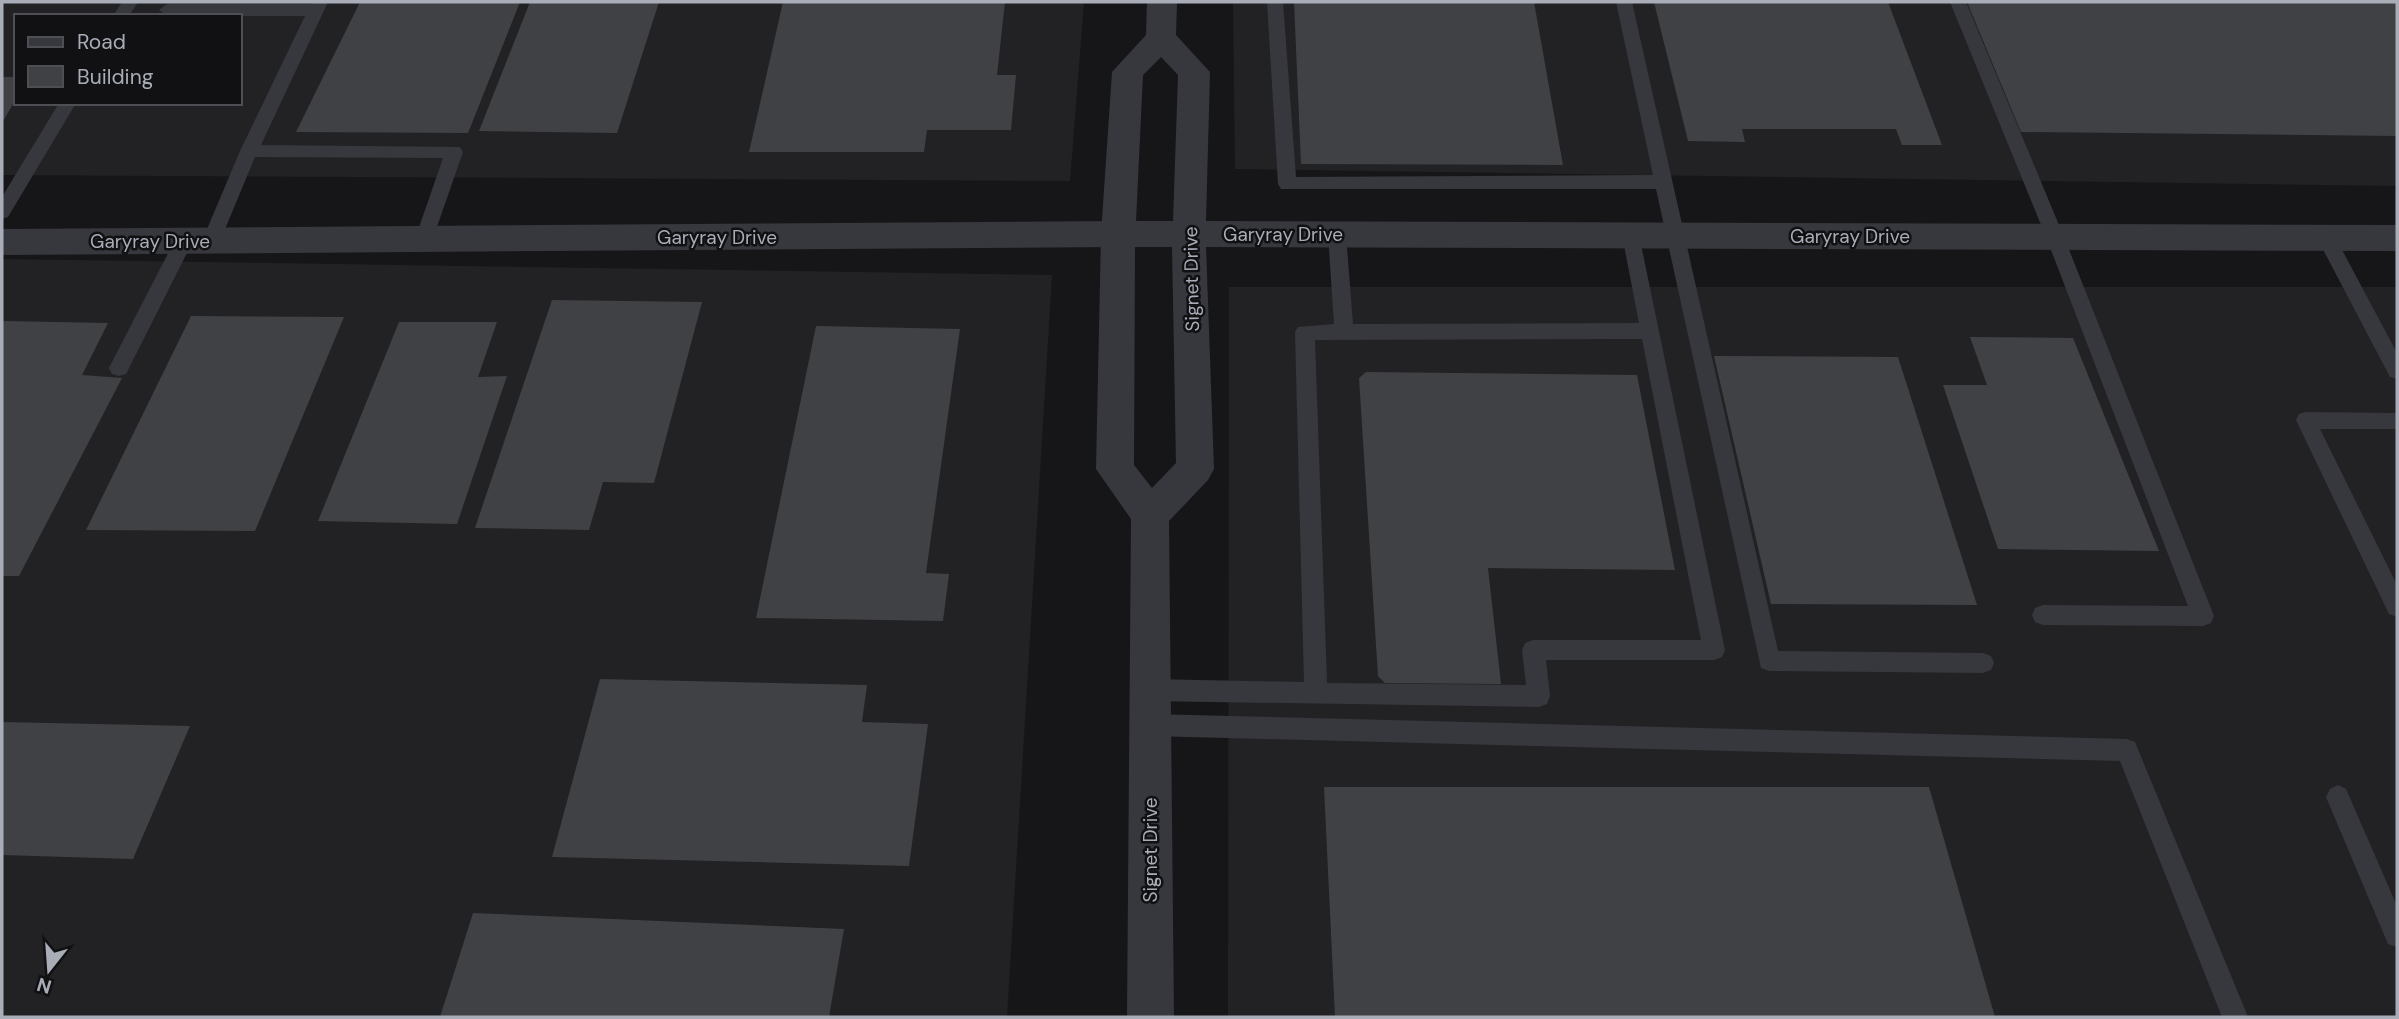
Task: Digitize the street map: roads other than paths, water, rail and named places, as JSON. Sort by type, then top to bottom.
[{"type":"street","points":[[1150,515],[1115,470],[1118,234],[1128,72],[1161,38],[1162,2]]},
{"type":"street","name":"Signet Drive","points":[[1150,1017],[1150,515],[1195,469],[1189,234],[1194,72],[1161,38]]},
{"type":"street","name":"Garyray Drive","points":[[2,242],[1118,234],[2397,238]]},
{"type":"lane","points":[[1275,2],[1287,184],[1662,182]]},
{"type":"lane","points":[[1624,2],[1769,661],[1983,663]]},
{"type":"lane","points":[[1958,2],[2055,237],[2203,616],[2043,615]]},
{"type":"lane","points":[[119,368],[249,151],[318,6],[167,10]]},
{"type":"lane","points":[[2,212],[67,105]]},
{"type":"lane","points":[[249,151],[454,152],[424,239]]},
{"type":"lane","points":[[1337,234],[1344,332]]},
{"type":"lane","points":[[1150,708],[1316,693],[1539,696],[1533,650],[1714,650],[1631,235]]},
{"type":"lane","points":[[2326,238],[2390,343],[2397,371]]},
{"type":"lane","points":[[1316,693],[1305,332],[1650,331]]},
{"type":"lane","points":[[2397,421],[2306,420],[2397,607]]},
{"type":"lane","points":[[1150,708],[2127,750],[2235,1017]]},
{"type":"lane","points":[[2338,797],[2397,935]]}]
